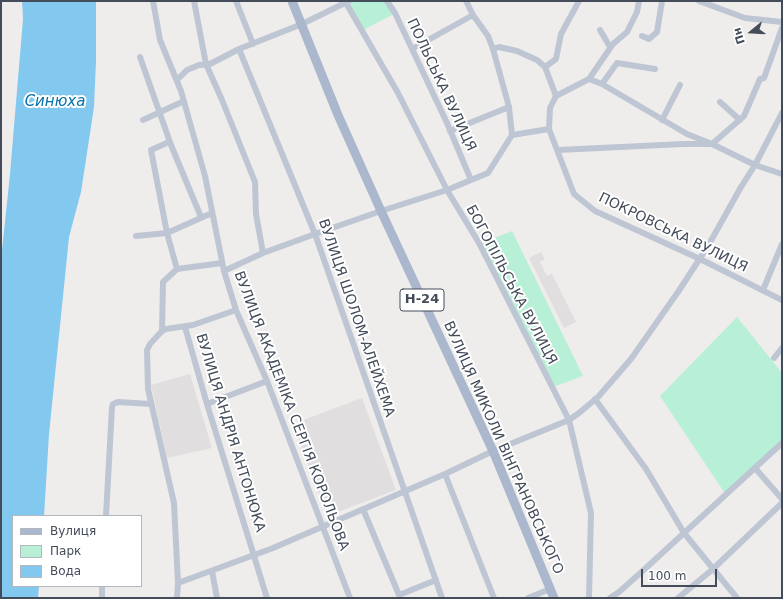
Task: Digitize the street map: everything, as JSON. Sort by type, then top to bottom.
[{"type":"main road","name":"ВУЛИЦЯ МИКОЛИ ВІНГРАНОВСЬКОГО","points":[[292,1],[338,115],[492,451],[554,598]]},
{"type":"street","name":"ВУЛИЦЯ АКАДЕМІКА СЕРГІЯ КОРОЛЬОВА","points":[[153,1],[160,40],[184,100],[205,176],[222,263],[236,310],[267,381],[350,598]]},
{"type":"street","points":[[194,1],[206,64],[255,182],[256,214],[263,253]]},
{"type":"street","points":[[236,1],[253,44]]},
{"type":"street","name":"ПОЛЬСЬКА ВУЛИЦЯ","points":[[387,1],[412,49],[471,180]]},
{"type":"street","points":[[224,270],[263,253],[314,234],[447,190],[488,173],[512,135],[510,107],[488,36],[473,15],[466,1]]},
{"type":"street","points":[[545,67],[556,60],[561,34],[579,1]]},
{"type":"street","points":[[512,135],[549,129],[550,108],[556,96],[588,79],[613,44],[627,32],[637,12],[639,1]]},
{"type":"street","points":[[642,36],[649,39],[656,32],[662,1]]},
{"type":"street","points":[[699,1],[745,18],[782,22]]},
{"type":"street","points":[[177,80],[187,70],[199,65],[210,64],[239,49],[302,24],[348,2]]},
{"type":"street","name":"БОГОПІЛЬСЬКА ВУЛИЦЯ","points":[[348,2],[398,93],[447,190],[479,244],[569,420],[591,513],[589,598]]},
{"type":"street","points":[[412,49],[473,15]]},
{"type":"street","points":[[558,150],[712,144],[744,116],[760,79],[764,78],[782,28]]},
{"type":"street","points":[[600,30],[610,48]]},
{"type":"street","points":[[493,49],[499,47],[517,51],[537,60],[545,67],[556,96]]},
{"type":"street","name":"ВУЛИЦЯ ШОЛОМ-АЛЕЙХЕМА","points":[[239,49],[314,234],[442,598]]},
{"type":"street","points":[[140,57],[170,142],[201,217]]},
{"type":"street","points":[[602,84],[617,63],[655,69]]},
{"type":"street","points":[[588,79],[602,84],[687,134],[712,144],[755,166],[782,174]]},
{"type":"street","points":[[662,120],[680,85]]},
{"type":"street","points":[[143,120],[184,100]]},
{"type":"street","points":[[720,102],[740,120]]},
{"type":"street","points":[[450,131],[510,107]]},
{"type":"street","points":[[178,583],[254,555],[323,527],[404,492],[492,451],[569,420],[579,414],[595,400],[631,359],[700,259],[741,187],[755,166],[782,113]]},
{"type":"street","name":"ПОКРОВСЬКА ВУЛИЦЯ","points":[[549,129],[574,194],[595,211],[700,259],[782,300]]},
{"type":"street","points":[[170,142],[151,150],[167,233],[177,269]]},
{"type":"street","points":[[136,236],[167,233],[212,213]]},
{"type":"street","points":[[763,290],[782,244]]},
{"type":"street","points":[[162,331],[163,282],[177,269],[222,263]]},
{"type":"street","name":"ВУЛИЦЯ АНДРІЯ АНТОНЮКА","points":[[236,310],[185,327],[207,404],[267,598]]},
{"type":"street","points":[[177,598],[178,583],[174,503],[148,389],[147,350],[150,344],[162,331],[166,329],[185,327]]},
{"type":"street","points":[[774,358],[782,348]]},
{"type":"street","points":[[207,404],[267,381]]},
{"type":"street","points":[[595,400],[646,469],[684,533],[737,598]]},
{"type":"street","points":[[106,515],[113,404],[118,402],[151,404]]},
{"type":"street","points":[[610,598],[619,592],[782,443]]},
{"type":"street","points":[[755,468],[782,499]]},
{"type":"street","points":[[444,474],[494,598]]},
{"type":"street","points":[[678,598],[713,569],[782,503]]},
{"type":"street","points":[[363,509],[399,595],[436,580]]},
{"type":"street","points":[[212,571],[217,598]]},
{"type":"street","points":[[102,587],[102,598]]},
{"type":"street","points":[[528,598],[550,589]]},
{"type":"shaded area","points":[[541,252],[545,259],[540,262],[547,276],[552,274],[576,322],[564,328],[529,258]]},
{"type":"shaded area","points":[[190,374],[212,448],[167,458],[151,385]]},
{"type":"shaded area","points":[[362,398],[396,490],[327,516],[293,424]]},
{"type":"green space","points":[[353,1],[386,1],[394,14],[363,30],[348,4]]},
{"type":"green space","points":[[512,231],[583,376],[553,387],[480,244]]},
{"type":"green space","points":[[737,317],[782,373],[782,442],[726,495],[660,396]]},
{"type":"water","name":"Синюха","points":[[22,1],[96,1],[94,107],[81,192],[69,237],[49,434],[44,515],[12,515],[12,587],[39,587],[38,598],[1,598],[1,260],[23,19]]}]
